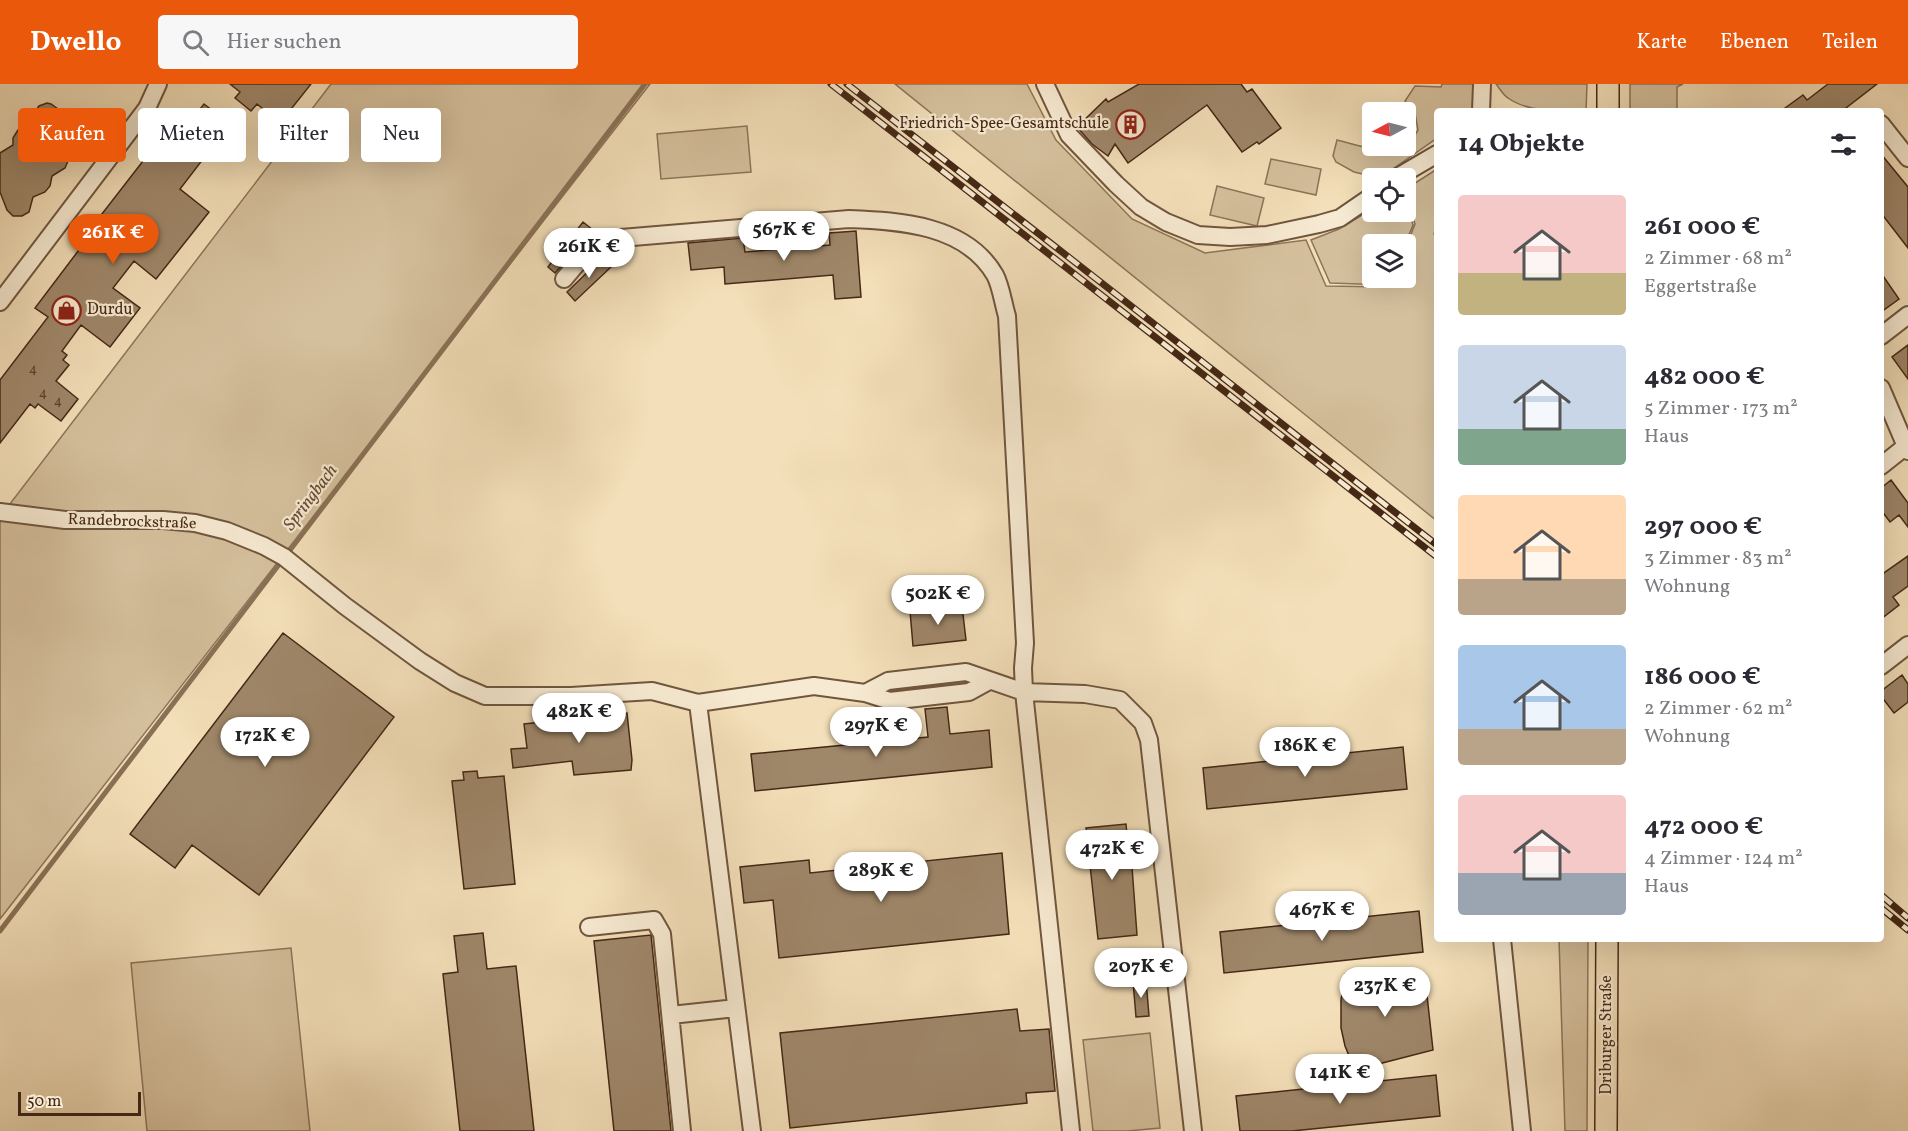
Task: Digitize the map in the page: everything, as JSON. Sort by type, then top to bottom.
[{"type":"main road","points":[[1608,84],[1608,108]]},
{"type":"main road","name":"Driburger Straße","points":[[1606,1131],[1607,942]]},
{"type":"street","points":[[0,302],[147,108],[158,84]]},
{"type":"street","points":[[1045,84],[1069,135],[1141,207],[1166,222],[1198,234],[1230,237],[1267,235],[1340,218],[1362,203]]},
{"type":"street","points":[[1481,108],[1482,84]]},
{"type":"street","points":[[1884,128],[1908,158]]},
{"type":"street","points":[[1413,168],[1434,156]]},
{"type":"street","points":[[564,279],[597,240],[849,219],[880,220],[921,226],[951,236],[973,248],[996,276],[1007,316],[1025,643],[1024,692],[1071,1131]]},
{"type":"street","points":[[1884,334],[1908,315]]},
{"type":"street","points":[[1884,395],[1907,449],[1884,464]]},
{"type":"street","name":"Randebrockstraße","points":[[0,512],[65,520],[163,520],[195,523],[227,531],[264,546],[287,560],[420,661],[455,682],[485,696],[571,696],[652,691],[698,703]]},
{"type":"street","points":[[1884,664],[1908,645]]},
{"type":"street","points":[[752,1131],[698,703],[814,686],[865,693],[888,681],[966,672],[1024,692],[1084,694],[1120,700],[1143,723],[1152,759],[1192,1131]]},
{"type":"street","points":[[589,927],[654,920],[662,934],[682,1131]]},
{"type":"street","points":[[1502,942],[1522,1131]]},
{"type":"street","points":[[670,1015],[736,1008]]},
{"type":"shaded area","points":[[331,84],[650,84],[0,919],[0,517],[271,162],[349,162],[349,108],[313,108]]},
{"type":"shaded area","points":[[895,84],[1027,84],[1056,140],[1132,219],[1205,253],[1306,240],[1326,286],[1416,288],[1416,234],[1411,234],[1416,222],[1416,183],[1434,171],[1434,519]]},
{"type":"shaded area","points":[[1442,84],[1476,84],[1475,108],[1434,108],[1434,140],[1416,153],[1418,130],[1416,102],[1405,101],[1415,86],[1441,87]]},
{"type":"shaded area","points":[[1496,84],[1587,84],[1586,108],[1532,108],[1516,103],[1503,94]]},
{"type":"shaded area","points":[[1630,84],[1683,84],[1677,87],[1677,108],[1630,108]]},
{"type":"shaded area","points":[[747,126],[751,172],[661,179],[657,134]]},
{"type":"shaded area","points":[[1337,140],[1362,147],[1362,156],[1411,156],[1394,168],[1362,168],[1362,174],[1336,162],[1333,156]]},
{"type":"shaded area","points":[[1271,159],[1321,169],[1316,195],[1265,184]]},
{"type":"shaded area","points":[[1217,186],[1264,198],[1257,226],[1210,215]]},
{"type":"shaded area","points":[[1362,215],[1362,222],[1412,222],[1413,225],[1409,234],[1362,234],[1362,284],[1330,283],[1311,240],[1339,229]]},
{"type":"shaded area","points":[[1559,942],[1588,942],[1587,1131],[1565,1131]]},
{"type":"shaded area","points":[[291,948],[310,1131],[147,1131],[131,963]]},
{"type":"shaded area","points":[[1150,1033],[1160,1128],[1093,1131],[1083,1040]]},
{"type":"building","points":[[230,84],[311,84],[292,108],[262,108],[257,104],[251,111],[235,98],[240,92]]},
{"type":"building","name":"Friedrich-Spee-Gesamtschule","points":[[1139,84],[1241,84],[1247,92],[1252,89],[1281,128],[1259,144],[1257,142],[1242,152],[1207,105],[1128,163],[1115,144],[1108,156],[1092,144],[1077,127],[1106,99],[1108,102]]},
{"type":"building","points":[[1828,84],[1877,84],[1846,108],[1785,108],[1803,95],[1807,100]]},
{"type":"building","points":[[47,103],[57,108],[38,108]]},
{"type":"building","points":[[18,130],[18,162],[68,162],[65,168],[52,176],[50,186],[45,192],[33,197],[29,212],[22,216],[13,216],[7,210],[0,192],[0,153],[13,145],[13,138]]},
{"type":"building","points":[[1884,158],[1908,187],[1908,248],[1884,217]]},
{"type":"building","points":[[142,162],[201,162],[180,189],[209,212],[156,279],[134,261],[113,288],[140,308],[110,347],[81,325],[62,351],[67,355],[63,360],[69,365],[56,381],[78,399],[61,421],[38,404],[35,408],[30,404],[0,443],[0,380],[48,317],[35,308],[94,230],[91,228]]},
{"type":"building","points":[[583,222],[593,230],[555,273],[548,267]]},
{"type":"building","points":[[856,231],[861,297],[835,299],[833,275],[725,284],[724,267],[691,270],[688,243],[743,238],[745,252],[830,245],[829,233]]},
{"type":"building","points":[[603,257],[612,266],[575,301],[567,292]]},
{"type":"building","points":[[1884,277],[1899,299],[1884,310]]},
{"type":"building","points":[[1908,345],[1908,379],[1892,357]]},
{"type":"building","points":[[1891,480],[1908,503],[1908,527],[1899,515],[1890,522],[1884,514],[1884,486]]},
{"type":"building","points":[[1908,556],[1908,586],[1893,597],[1899,605],[1884,617],[1884,573]]},
{"type":"building","points":[[962,606],[966,640],[913,646],[910,611]]},
{"type":"building","points":[[283,633],[394,717],[259,895],[192,845],[175,868],[130,834]]},
{"type":"building","points":[[1902,675],[1908,684],[1908,702],[1894,713],[1884,700],[1884,689]]},
{"type":"building","points":[[947,707],[950,734],[989,730],[992,767],[755,791],[751,754],[928,737],[925,709]]},
{"type":"building","points":[[627,713],[631,770],[574,775],[572,761],[513,768],[511,749],[527,748],[524,724]]},
{"type":"building","points":[[1403,747],[1407,789],[1207,809],[1203,768]]},
{"type":"building","points":[[477,771],[478,778],[504,776],[515,884],[464,889],[452,781],[464,780],[463,772]]},
{"type":"building","points":[[1126,824],[1137,935],[1098,939],[1086,828]]},
{"type":"building","points":[[1002,853],[1009,934],[779,958],[773,900],[744,903],[740,867],[809,860],[810,873]]},
{"type":"building","points":[[1419,911],[1423,952],[1224,973],[1220,932]]},
{"type":"building","points":[[483,933],[487,969],[516,966],[534,1131],[460,1131],[443,974],[458,972],[454,936]]},
{"type":"building","points":[[651,935],[671,1131],[614,1131],[594,941]]},
{"type":"building","points":[[1345,974],[1425,977],[1433,1050],[1355,1070],[1345,1046],[1341,1028],[1341,1000]]},
{"type":"building","points":[[1146,980],[1149,1016],[1136,1017],[1133,981]]},
{"type":"building","points":[[1017,1009],[1020,1031],[1049,1029],[1055,1091],[1026,1093],[1027,1103],[790,1128],[780,1033]]},
{"type":"building","points":[[1436,1075],[1440,1116],[1292,1131],[1240,1131],[1236,1096]]},
{"type":"waterway","name":"Springbach","points":[[0,931],[645,84]]},
{"type":"railway","points":[[831,84],[1434,555]]},
{"type":"railway","points":[[847,84],[1434,543]]},
{"type":"railway","points":[[1884,898],[1908,918]]},
{"type":"railway","points":[[1884,910],[1908,930]]},
{"type":"place","name":"Friedrich-Spee-Gesamtschule","points":[[1130,124]]},
{"type":"place","name":"Durdu","points":[[66,310]]}]
